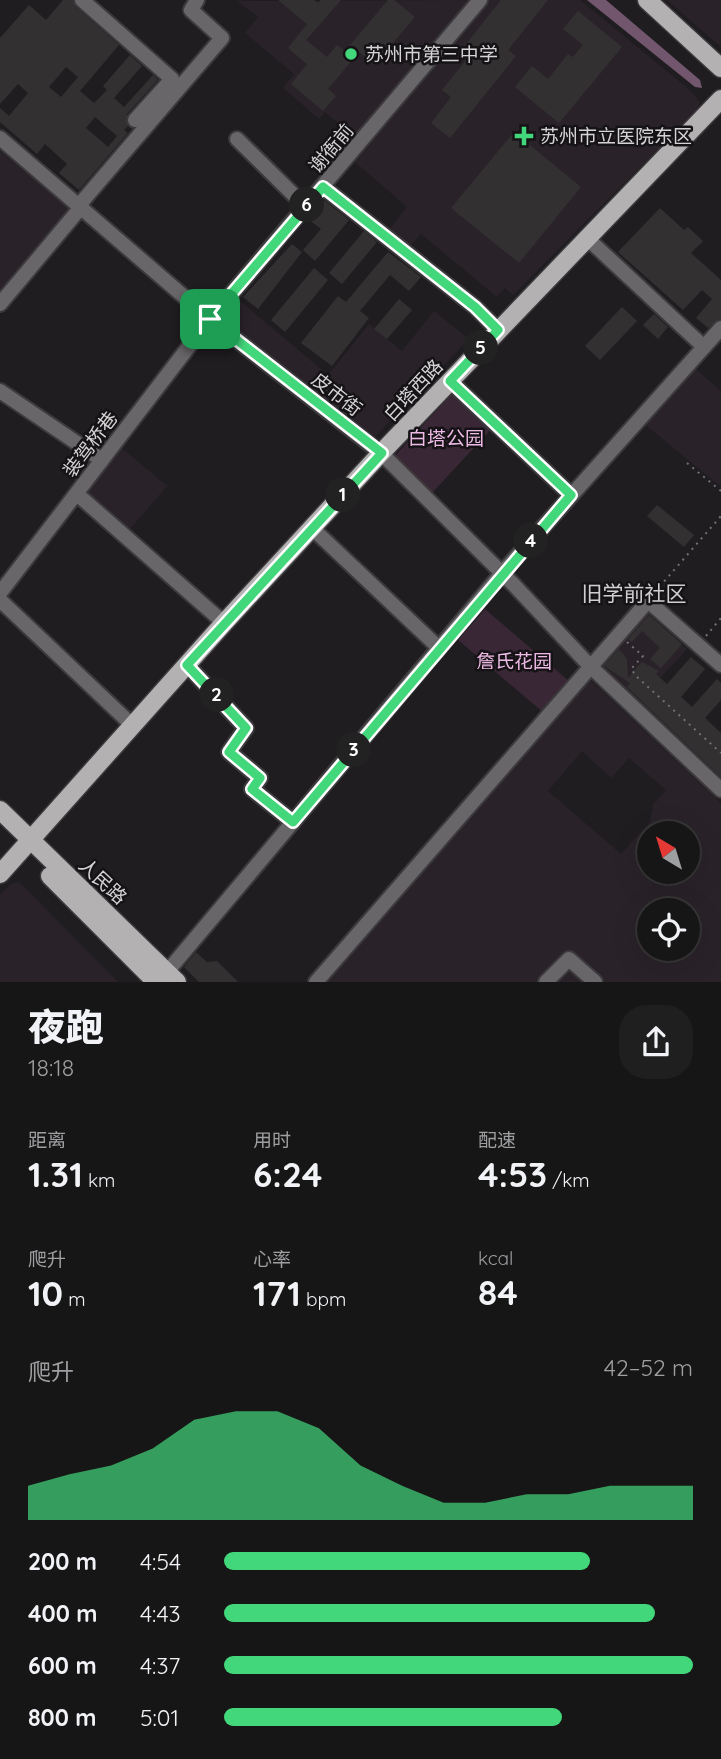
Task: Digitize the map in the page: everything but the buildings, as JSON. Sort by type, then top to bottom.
[{"type":"main road","points":[[647,0],[721,68]]},
{"type":"main road","name":"白塔西路","points":[[0,874],[224,623],[382,453],[587,238],[718,109]]},
{"type":"main road","name":"人民路","points":[[0,810],[25,844]]},
{"type":"main road","name":"人民路","points":[[0,827],[25,844],[166,979]]},
{"type":"street","points":[[82,0],[172,79],[135,120]]},
{"type":"street","points":[[0,304],[222,38],[191,10],[197,0]]},
{"type":"street","name":"谢衙前","points":[[210,319],[480,0]]},
{"type":"street","name":"皮市街","points":[[0,138],[81,205],[210,319],[382,453],[590,666],[721,790]]},
{"type":"street","points":[[237,139],[306,207]]},
{"type":"street","points":[[323,187],[475,307],[498,330]]},
{"type":"street","points":[[587,238],[704,347]]},
{"type":"street","name":"装驾桥巷","points":[[0,593],[210,319]]},
{"type":"street","points":[[166,979],[293,822],[502,573],[721,328]]},
{"type":"street","points":[[450,381],[571,495]]},
{"type":"street","points":[[0,391],[102,460]]},
{"type":"street","points":[[77,494],[224,623]]},
{"type":"street","points":[[312,528],[439,648]]},
{"type":"street","points":[[0,600],[132,725]]},
{"type":"street","points":[[316,982],[648,601],[721,665]]},
{"type":"street","points":[[187,665],[246,728],[229,752],[260,778],[252,789],[293,822]]},
{"type":"street","points":[[546,982],[569,959],[595,982]]},
{"type":"path","points":[[687,463],[721,491]]},
{"type":"path","points":[[648,601],[721,516]]},
{"type":"path","points":[[698,645],[721,618]]},
{"type":"path","points":[[618,634],[643,656],[631,669],[637,677],[721,753]]},
{"type":"shaded area","name":"苏州市第三中学","points":[[476,0],[359,141],[325,112],[319,119],[283,88],[294,74],[245,33],[258,17],[237,1]]},
{"type":"shaded area","name":"苏州市立医院东区","points":[[490,0],[580,0],[691,91],[700,102],[697,110],[513,295],[505,288],[497,297],[421,234],[405,252],[385,235],[407,207],[355,162]]},
{"type":"shaded area","points":[[587,0],[606,0],[700,80],[702,88],[695,87]]},
{"type":"shaded area","points":[[667,0],[721,0],[721,47]]},
{"type":"shaded area","points":[[0,151],[75,214],[0,301]]},
{"type":"shaded area","points":[[240,301],[328,375],[369,324],[402,351],[434,311],[469,339],[372,440],[223,322]]},
{"type":"shaded area","points":[[691,365],[721,391],[721,487],[641,421]]},
{"type":"shaded area","points":[[119,446],[167,486],[128,531],[83,493]]},
{"type":"shaded area","points":[[645,610],[687,649],[660,678],[721,733],[721,781],[595,665]]},
{"type":"shaded area","points":[[586,676],[721,803],[721,982],[320,982]],"holes":[[[582,751],[611,778],[629,758],[666,790],[653,805],[650,821],[700,821],[700,884],[637,884],[637,836],[621,854],[548,791]]]},
{"type":"shaded area","points":[[19,882],[118,982],[0,982],[0,895],[11,884]]},
{"type":"green space","name":"白塔公园","points":[[457,388],[496,424],[431,494],[394,457]]},
{"type":"green space","name":"詹氏花园","points":[[485,609],[570,682],[544,713],[458,640]]},
{"type":"place","name":"苏州市第三中学","points":[[351,54]]},
{"type":"place","name":"苏州市立医院东区","points":[[524,136]]},
{"type":"district","name":"旧学前社区","points":[[634,593]]},
{"type":"route","points":[[323,187],[475,307],[498,330],[450,381],[571,495],[293,822],[252,789],[260,778],[229,752],[246,728],[187,665],[382,453],[210,319],[323,187]]}]
